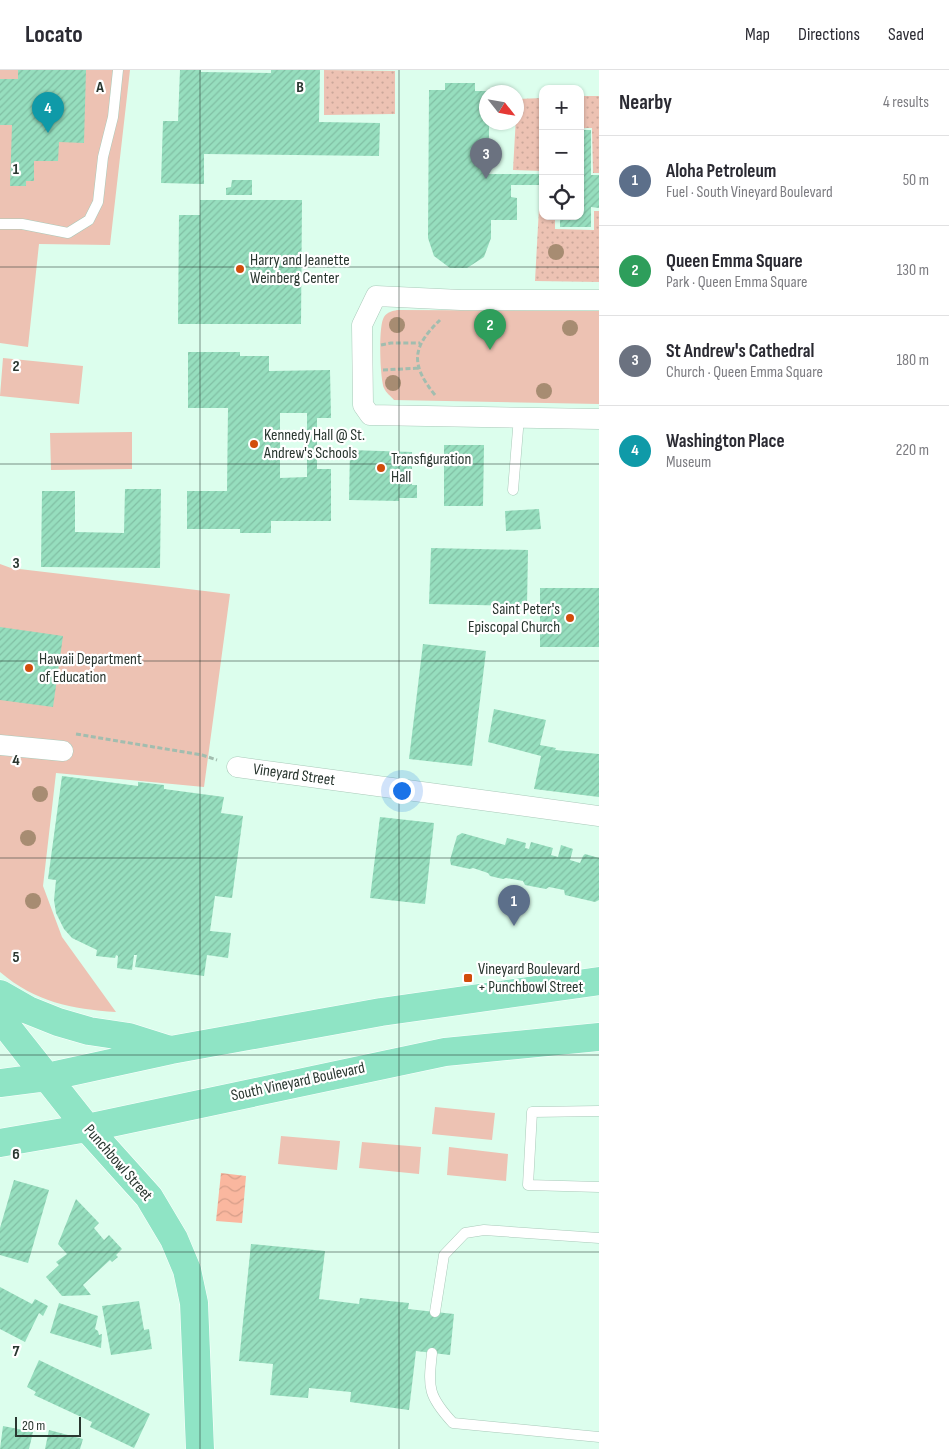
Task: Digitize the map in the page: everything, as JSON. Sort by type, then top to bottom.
[{"type":"main road","points":[[0,1083],[47,1077],[171,1050],[382,1012],[599,981]]},
{"type":"main road","points":[[0,994],[28,1010],[58,1022],[89,1031],[129,1037],[171,1050]]},
{"type":"main road","name":"Punchbowl Street","points":[[0,1018],[87,1128],[149,1197],[174,1239],[187,1270],[194,1303],[200,1449]]},
{"type":"main road","name":"South Vineyard Boulevard","points":[[0,1144],[87,1128],[446,1052],[599,1036]]},
{"type":"street","points":[[599,300],[461,300],[376,296],[362,325],[362,405],[370,415],[599,418]]},
{"type":"street","points":[[0,744],[63,751]]},
{"type":"street","name":"Vineyard Street","points":[[237,767],[599,816]]},
{"type":"lane","points":[[0,224],[22,224],[68,233],[89,220],[98,202],[103,157],[114,116],[118,70]]},
{"type":"lane","points":[[513,490],[519,417]]},
{"type":"lane","points":[[599,1111],[532,1112],[528,1185],[599,1187]]},
{"type":"lane","points":[[436,1312],[444,1255],[465,1233],[484,1230],[599,1238]]},
{"type":"lane","points":[[432,1353],[429,1382],[437,1406],[452,1423],[599,1437]]},
{"type":"path","points":[[436,396],[425,382],[417,356],[420,343],[440,320]]},
{"type":"path","points":[[380,346],[391,342],[420,343]]},
{"type":"path","points":[[380,370],[391,371],[420,368]]},
{"type":"path","name":"Vineyard Street","points":[[63,751],[75,734],[202,755],[237,767]]},
{"type":"shaded area","points":[[0,70],[130,70],[110,245],[39,244],[28,347],[0,343]]},
{"type":"shaded area","points":[[324,70],[395,71],[395,114],[324,115]]},
{"type":"shaded area","points":[[584,96],[599,96],[599,173],[593,173],[592,128],[584,128]]},
{"type":"shaded area","points":[[539,98],[539,171],[513,170],[515,130],[524,130],[524,99]]},
{"type":"shaded area","points":[[539,208],[539,220],[555,220],[555,229],[594,230],[594,211],[599,211],[599,282],[535,281]]},
{"type":"shaded area","points":[[397,310],[599,311],[599,404],[394,400],[385,390],[383,382],[380,341],[384,317],[388,313]]},
{"type":"shaded area","points":[[3,358],[83,366],[79,404],[0,396]]},
{"type":"shaded area","points":[[132,432],[132,469],[51,470],[50,433]]},
{"type":"shaded area","points":[[0,564],[11,568],[230,594],[204,787],[56,773],[43,886],[62,937],[116,1012],[84,1009],[40,997],[13,982],[0,972]]},
{"type":"shaded area","points":[[435,1107],[495,1113],[492,1140],[432,1134]]},
{"type":"shaded area","points":[[281,1136],[340,1141],[337,1170],[278,1164]]},
{"type":"shaded area","points":[[362,1142],[421,1147],[419,1174],[359,1168]]},
{"type":"shaded area","points":[[449,1147],[508,1154],[506,1181],[447,1175]]},
{"type":"water","points":[[221,1173],[246,1176],[242,1223],[216,1221]]},
{"type":"building","points":[[18,70],[86,70],[84,143],[59,142],[58,161],[34,161],[34,181],[26,181],[26,186],[10,186],[12,125],[0,125],[0,79],[18,79]]},
{"type":"building","points":[[180,70],[271,73],[271,70],[320,70],[319,122],[380,123],[379,156],[204,154],[204,184],[161,183],[163,121],[178,121]]},
{"type":"building","points":[[445,83],[475,83],[475,91],[479,91],[479,130],[489,130],[489,174],[539,174],[539,185],[511,185],[511,197],[517,198],[517,220],[491,220],[491,238],[484,257],[467,268],[450,268],[434,256],[428,238],[429,90],[445,90]]},
{"type":"building","points":[[584,130],[591,130],[591,175],[599,175],[599,208],[591,207],[591,227],[560,227],[560,220],[584,220]]},
{"type":"building","points":[[232,180],[252,180],[252,195],[226,195],[226,188],[231,187]]},
{"type":"building","name":"Harry and Jeanette Weinberg Center","points":[[200,200],[302,200],[301,324],[178,324],[179,215],[200,215]]},
{"type":"building","name":"Kennedy Hall @ St. Andrew's Schools","points":[[188,352],[240,352],[240,356],[269,356],[269,371],[330,370],[331,418],[317,418],[317,469],[331,469],[331,521],[271,521],[271,533],[240,533],[240,529],[187,529],[187,491],[227,491],[228,408],[188,408]],"holes":[[[280,413],[307,413],[307,477],[280,478]]]},
{"type":"building","points":[[444,445],[484,445],[483,506],[444,506]]},
{"type":"building","name":"Transfiguration Hall","points":[[350,450],[412,452],[412,485],[417,485],[417,498],[399,498],[399,501],[349,500]]},
{"type":"building","points":[[125,489],[161,489],[160,568],[41,567],[42,491],[75,491],[75,532],[124,533]]},
{"type":"building","points":[[539,509],[541,529],[506,531],[505,511]]},
{"type":"building","points":[[431,548],[528,550],[527,606],[429,604]]},
{"type":"building","name":"Saint Peter's Episcopal Church","points":[[540,588],[599,588],[599,647],[540,647]]},
{"type":"building","name":"Hawaii Department of Education","points":[[0,627],[63,636],[53,707],[0,700]]},
{"type":"building","points":[[423,644],[486,651],[472,766],[409,759]]},
{"type":"building","points":[[494,709],[546,720],[540,745],[556,748],[555,750],[599,754],[599,797],[534,789],[541,756],[488,742]]},
{"type":"building","points":[[62,776],[138,786],[138,782],[164,785],[164,789],[224,797],[221,813],[243,816],[232,898],[215,896],[210,931],[231,933],[228,958],[207,955],[204,976],[135,967],[137,955],[134,955],[132,970],[117,968],[118,956],[116,955],[115,958],[96,956],[97,950],[72,938],[64,929],[56,913],[54,900],[56,880],[48,879]]},
{"type":"building","points":[[380,817],[434,823],[425,904],[370,898]]},
{"type":"building","points":[[462,833],[505,845],[507,838],[526,843],[525,848],[529,849],[531,842],[553,848],[551,855],[558,857],[561,845],[573,849],[570,860],[580,863],[585,854],[599,858],[599,900],[595,902],[565,895],[564,890],[525,885],[523,881],[503,879],[490,876],[488,873],[473,868],[451,865],[450,860],[457,836]]},
{"type":"building","points":[[14,1180],[49,1190],[28,1263],[0,1255],[0,1228]]},
{"type":"building","points":[[76,1199],[99,1223],[94,1228],[104,1240],[109,1235],[122,1249],[116,1255],[118,1257],[112,1262],[110,1260],[83,1285],[91,1295],[62,1296],[46,1277],[59,1265],[56,1262],[67,1254],[58,1244]]},
{"type":"building","points":[[251,1244],[325,1251],[319,1299],[359,1304],[360,1298],[409,1303],[408,1309],[454,1314],[450,1355],[416,1351],[409,1410],[350,1402],[351,1392],[309,1388],[308,1398],[270,1395],[273,1364],[239,1361]]},
{"type":"building","points":[[0,1287],[32,1304],[35,1299],[48,1306],[43,1316],[39,1313],[25,1342],[0,1329]]},
{"type":"building","points":[[139,1301],[144,1330],[149,1329],[152,1349],[111,1355],[102,1306]]},
{"type":"building","points":[[59,1303],[98,1316],[95,1329],[99,1335],[102,1334],[101,1348],[50,1333]]},
{"type":"building","points":[[39,1360],[150,1414],[134,1448],[90,1427],[92,1422],[34,1395],[36,1392],[27,1387]]},
{"type":"building","points":[[3,1426],[33,1432],[29,1449],[0,1449]]},
{"type":"building","points":[[49,1430],[83,1439],[80,1449],[45,1449]]},
{"type":"place","name":"Washington Place","points":[[48,133]]},
{"type":"place","name":"St Andrew's Cathedral","points":[[486,179]]},
{"type":"place","name":"Harry and Jeanette Weinberg Center","points":[[240,269]]},
{"type":"place","name":"Queen Emma Square","points":[[490,350]]},
{"type":"place","name":"Kennedy Hall @ St. Andrew's Schools","points":[[254,444]]},
{"type":"place","name":"Transfiguration Hall","points":[[381,468]]},
{"type":"place","name":"Saint Peter's Episcopal Church","points":[[570,618]]},
{"type":"place","name":"Hawaii Department of Education","points":[[29,668]]},
{"type":"place","name":"Aloha Petroleum","points":[[514,926]]},
{"type":"place","name":"Vineyard Boulevard + Punchbowl Street","points":[[468,978]]}]
